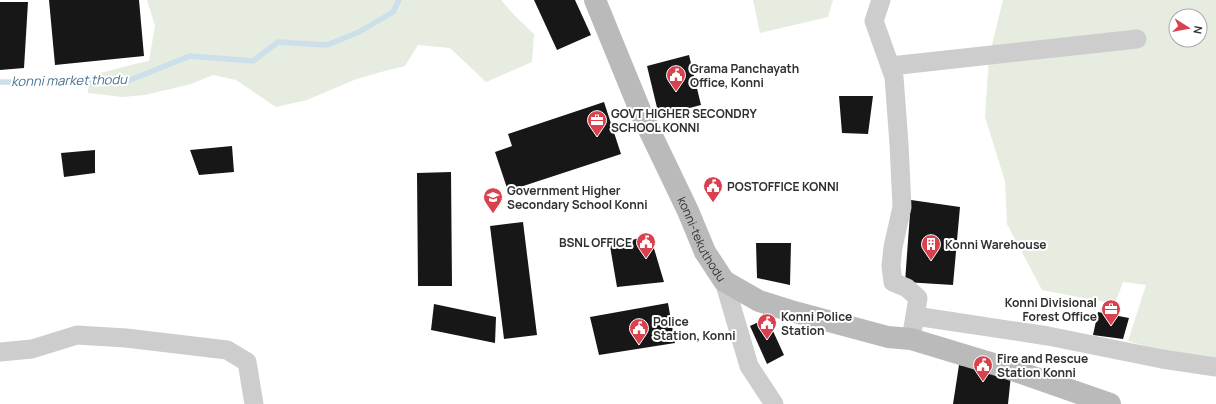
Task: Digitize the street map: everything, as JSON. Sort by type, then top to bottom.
[{"type":"main road","name":"konni-tekuthodu","points":[[595,0],[642,114],[688,211],[705,252],[724,281],[759,301],[888,337],[911,339],[1007,368],[1110,404]]},
{"type":"street","points":[[881,0],[874,21],[894,77],[902,207],[893,247],[891,266],[893,282],[908,288],[918,298],[911,339]]},
{"type":"street","points":[[891,66],[1137,39]]},
{"type":"street","points":[[724,281],[749,366],[774,404]]},
{"type":"street","points":[[916,316],[1048,336],[1162,359],[1216,368]]},
{"type":"street","points":[[0,352],[32,349],[77,335],[126,338],[227,350],[247,362],[254,404]]},
{"type":"shaded area","points":[[147,0],[501,0],[534,34],[532,62],[486,82],[450,48],[418,45],[405,66],[354,80],[307,100],[276,107],[236,80],[213,75],[191,84],[145,95],[122,97],[88,93],[89,76],[149,61],[155,26]]},
{"type":"shaded area","points":[[753,0],[833,0],[828,17],[760,33]]},
{"type":"shaded area","points":[[1003,0],[1216,0],[1216,366],[1128,341],[1146,285],[1123,282],[1115,304],[1042,290],[1007,224],[1005,181],[985,117],[989,57]]},
{"type":"building","points":[[49,0],[139,0],[144,56],[55,65]]},
{"type":"building","points":[[534,0],[575,0],[591,35],[557,50]]},
{"type":"building","points":[[0,2],[28,2],[24,68],[0,70]]},
{"type":"building","name":"Grama Panchayath Office, Konni","points":[[689,55],[701,105],[659,116],[647,66]]},
{"type":"building","points":[[839,96],[873,96],[868,134],[842,133]]},
{"type":"building","points":[[604,102],[621,154],[508,191],[495,152],[512,146],[508,134]]},
{"type":"building","points":[[232,146],[234,172],[199,175],[190,150]]},
{"type":"building","points":[[95,150],[95,173],[64,177],[61,153]]},
{"type":"building","points":[[451,172],[452,286],[418,286],[417,173]]},
{"type":"building","name":"Konni Warehouse","points":[[911,200],[960,207],[953,285],[905,282]]},
{"type":"building","points":[[523,222],[537,335],[504,339],[490,226]]},
{"type":"building","points":[[650,235],[664,282],[617,287],[610,246]]},
{"type":"building","points":[[756,243],[791,243],[790,285],[757,278]]},
{"type":"building","points":[[668,303],[675,343],[599,355],[590,317]]},
{"type":"building","points":[[434,304],[496,317],[495,343],[431,330]]},
{"type":"building","name":"Konni Divisional Forest Office","points":[[1098,312],[1129,318],[1123,339],[1093,335]]},
{"type":"building","name":"Konni Police Station","points":[[767,318],[784,355],[767,364],[750,326]]},
{"type":"building","name":"Fire and Rescue Station Konni","points":[[959,365],[1011,375],[1008,404],[953,404]]},
{"type":"waterway","name":"konni market thodu","points":[[0,82],[125,82],[190,56],[253,61],[278,42],[327,45],[359,32],[393,12],[399,0]]},
{"type":"place","name":"Grama Panchayath Office, Konni","points":[[676,92]]},
{"type":"place","name":"GOVT HIGHER SECONDRY SCHOOL KONNI","points":[[597,137]]},
{"type":"place","name":"POSTOFFICE KONNI","points":[[713,203]]},
{"type":"place","name":"Government Higher Secondary School Konni","points":[[493,214]]},
{"type":"place","name":"BSNL OFFICE","points":[[646,259]]},
{"type":"place","name":"Konni Warehouse","points":[[931,261]]},
{"type":"place","name":"Konni Divisional Forest Office","points":[[1111,326]]},
{"type":"place","name":"Konni Police Station","points":[[767,340]]},
{"type":"place","name":"Police Station, Konni","points":[[639,345]]},
{"type":"place","name":"Fire and Rescue Station Konni","points":[[983,382]]}]
